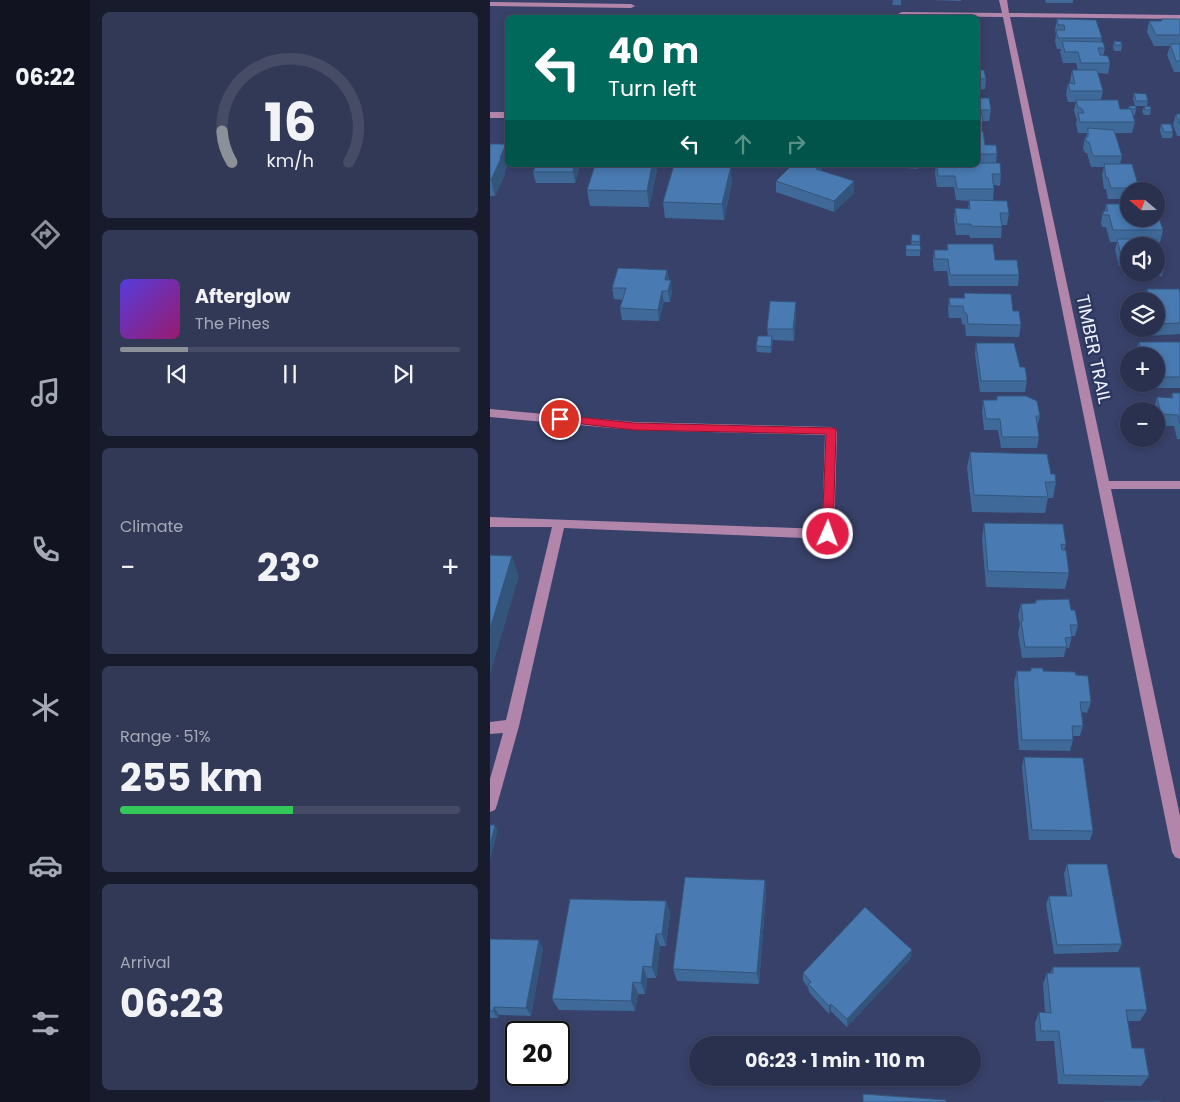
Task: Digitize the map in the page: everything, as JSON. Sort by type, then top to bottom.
[{"type":"street","name":"TIMBER TRAIL","points":[[1003,0],[1180,852]]},
{"type":"street","points":[[490,4],[631,6]]},
{"type":"street","points":[[902,14],[954,15]]},
{"type":"street","points":[[980,15],[1180,18]]},
{"type":"street","points":[[490,115],[505,115]]},
{"type":"street","points":[[490,413],[634,426],[831,430],[828,534],[490,522]]},
{"type":"street","points":[[1105,485],[1180,485]]},
{"type":"street","points":[[490,805],[512,726],[559,523]]},
{"type":"street","points":[[490,728],[512,726]]},
{"type":"building","points":[[1057,19],[1096,20],[1102,38],[1058,38],[1056,30],[1065,30],[1064,25],[1058,25]]},
{"type":"building","points":[[1161,19],[1180,19],[1180,35],[1156,35],[1149,21],[1162,21]]},
{"type":"building","points":[[1062,41],[1103,42],[1105,48],[1098,48],[1100,55],[1108,56],[1110,63],[1081,63],[1078,52],[1065,52]]},
{"type":"building","points":[[1114,41],[1121,42],[1122,45],[1115,45]]},
{"type":"building","points":[[1170,44],[1180,44],[1180,61],[1176,61]]},
{"type":"building","points":[[980,70],[984,70],[986,79],[980,79]]},
{"type":"building","points":[[1072,70],[1097,70],[1103,91],[1070,91],[1068,83],[1075,84]]},
{"type":"building","points":[[1134,93],[1146,94],[1148,101],[1136,101]]},
{"type":"building","points":[[980,98],[989,98],[991,110],[981,110],[983,122],[980,122]]},
{"type":"building","points":[[1076,100],[1118,100],[1120,109],[1131,109],[1135,122],[1080,122],[1078,113],[1084,113],[1078,107]]},
{"type":"building","points":[[1129,106],[1136,106],[1136,109],[1130,109]]},
{"type":"building","points":[[1150,106],[1151,109],[1145,110],[1144,107]]},
{"type":"building","points":[[1176,114],[1180,114],[1180,125]]},
{"type":"building","points":[[1161,124],[1171,124],[1173,132],[1164,132]]},
{"type":"building","points":[[1088,128],[1114,130],[1122,156],[1093,156],[1089,142],[1087,142],[1085,137],[1088,137]]},
{"type":"building","points":[[980,131],[983,131],[985,145],[996,145],[997,154],[980,154]]},
{"type":"building","points":[[490,144],[505,144],[501,158],[490,180]]},
{"type":"building","points":[[980,163],[1000,163],[1001,174],[992,174],[994,189],[957,189],[955,176],[938,176],[937,167],[980,167]]},
{"type":"building","points":[[1104,164],[1132,164],[1137,182],[1120,182],[1120,188],[1111,188],[1108,178],[1106,178]]},
{"type":"building","points":[[535,167],[574,167],[573,172],[533,172]]},
{"type":"building","points":[[594,167],[652,167],[647,191],[587,190]]},
{"type":"building","points":[[673,167],[731,167],[722,204],[663,202]]},
{"type":"building","points":[[790,167],[818,167],[816,169],[854,181],[834,201],[776,181]]},
{"type":"building","points":[[969,200],[1007,201],[1009,213],[1000,213],[1002,227],[957,224],[955,208],[970,209]]},
{"type":"building","points":[[1106,204],[1120,204],[1120,228],[1162,228],[1163,230],[1113,230],[1109,215],[1104,215],[1103,211],[1108,211]]},
{"type":"building","points":[[912,234],[920,235],[920,242],[911,241]]},
{"type":"building","points":[[1117,239],[1120,239],[1120,251]]},
{"type":"building","points":[[947,244],[993,244],[995,260],[1017,260],[1019,275],[950,275],[948,259],[935,259],[934,250],[948,250]]},
{"type":"building","points":[[906,245],[920,245],[921,250],[906,250]]},
{"type":"building","points":[[618,268],[667,270],[665,280],[671,280],[668,291],[662,291],[658,310],[620,308],[626,288],[612,288]]},
{"type":"building","points":[[1147,289],[1179,289],[1180,323],[1165,324],[1165,292],[1148,292]]},
{"type":"building","points":[[964,293],[1011,294],[1013,311],[1019,311],[1021,325],[968,324],[967,314],[964,312],[963,306],[950,306],[949,298],[965,298]]},
{"type":"building","points":[[770,301],[796,302],[793,329],[767,329]]},
{"type":"building","points":[[758,336],[772,336],[771,347],[756,346]]},
{"type":"building","points":[[1139,342],[1180,342],[1180,377],[1165,377],[1165,347],[1140,347]]},
{"type":"building","points":[[976,343],[1014,343],[1020,367],[1025,367],[1027,381],[981,381]]},
{"type":"building","points":[[1172,393],[1180,393],[1180,424],[1178,415],[1165,414],[1165,402],[1158,402],[1157,397],[1173,398]]},
{"type":"building","points":[[997,396],[1026,396],[1037,401],[1040,416],[1036,416],[1039,437],[1002,437],[1000,419],[986,419],[983,400],[997,400]]},
{"type":"building","points":[[970,452],[1047,454],[1051,474],[1055,474],[1056,482],[1045,482],[1048,497],[974,495]]},
{"type":"building","points":[[984,523],[1063,524],[1066,545],[1061,544],[1062,550],[1066,550],[1069,573],[988,571]]},
{"type":"building","points":[[490,555],[512,556],[490,629]]},
{"type":"building","points":[[1069,599],[1071,610],[1075,610],[1078,625],[1070,625],[1072,637],[1065,638],[1067,647],[1025,647],[1021,621],[1023,621],[1021,604],[1036,603],[1036,600]]},
{"type":"building","points":[[1031,668],[1043,668],[1043,671],[1075,672],[1076,675],[1088,676],[1091,702],[1080,702],[1083,726],[1072,726],[1073,740],[1022,740],[1017,671],[1031,671]]},
{"type":"building","points":[[1024,757],[1083,758],[1093,831],[1032,830]]},
{"type":"building","points":[[490,825],[495,825],[490,846]]},
{"type":"building","points":[[1067,864],[1107,864],[1122,944],[1057,945],[1049,896],[1072,896]]},
{"type":"building","points":[[685,877],[765,880],[757,973],[673,969]]},
{"type":"building","points":[[570,899],[666,901],[662,934],[656,934],[652,967],[643,966],[641,983],[633,982],[631,1001],[552,999]]},
{"type":"building","points":[[865,907],[912,950],[847,1019],[831,1004],[829,1006],[808,984],[811,982],[803,973]]},
{"type":"building","points":[[490,939],[539,940],[526,1008],[494,1007],[493,1011],[490,1011]]},
{"type":"building","points":[[1053,967],[1140,967],[1147,1010],[1126,1010],[1132,1048],[1144,1048],[1149,1076],[1064,1075],[1059,1031],[1041,1031],[1039,1012],[1051,1013],[1047,973],[1053,973]]},
{"type":"building","points":[[863,1094],[946,1100],[946,1102],[863,1102]]},
{"type":"building","points":[[1160,1101],[1160,1102],[1104,1102]]},
{"type":"route","points":[[560,419],[634,426],[831,430],[828,534]]}]
